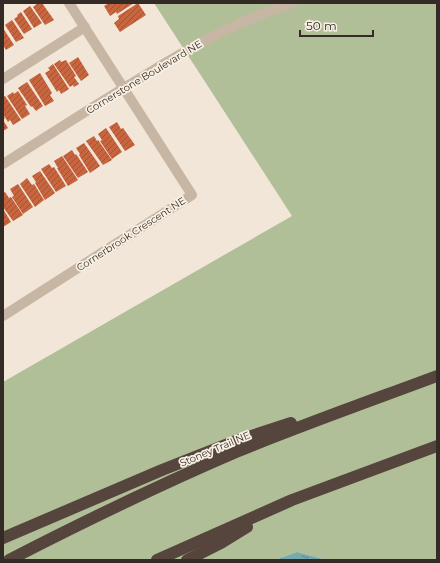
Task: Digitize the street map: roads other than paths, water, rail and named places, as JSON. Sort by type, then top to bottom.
[{"type":"highway","points":[[3,538],[162,470],[233,442],[437,376]]},
{"type":"highway","name":"Stoney Trail NE","points":[[9,560],[166,482],[237,452],[437,376]]},
{"type":"highway","points":[[157,560],[292,500],[437,446]]},
{"type":"highway","points":[[187,560],[221,543],[292,500]]},
{"type":"street","points":[[69,3],[123,88]]},
{"type":"street","name":"Cornerstone Boulevard NE","points":[[3,164],[123,88],[180,54],[222,32],[292,3]]},
{"type":"street","points":[[3,79],[84,27]]},
{"type":"street","name":"Cornerbrook Crescent NE","points":[[3,316],[192,195],[123,88]]},
{"type":"water","points":[[297,552],[327,560],[275,560]]}]
